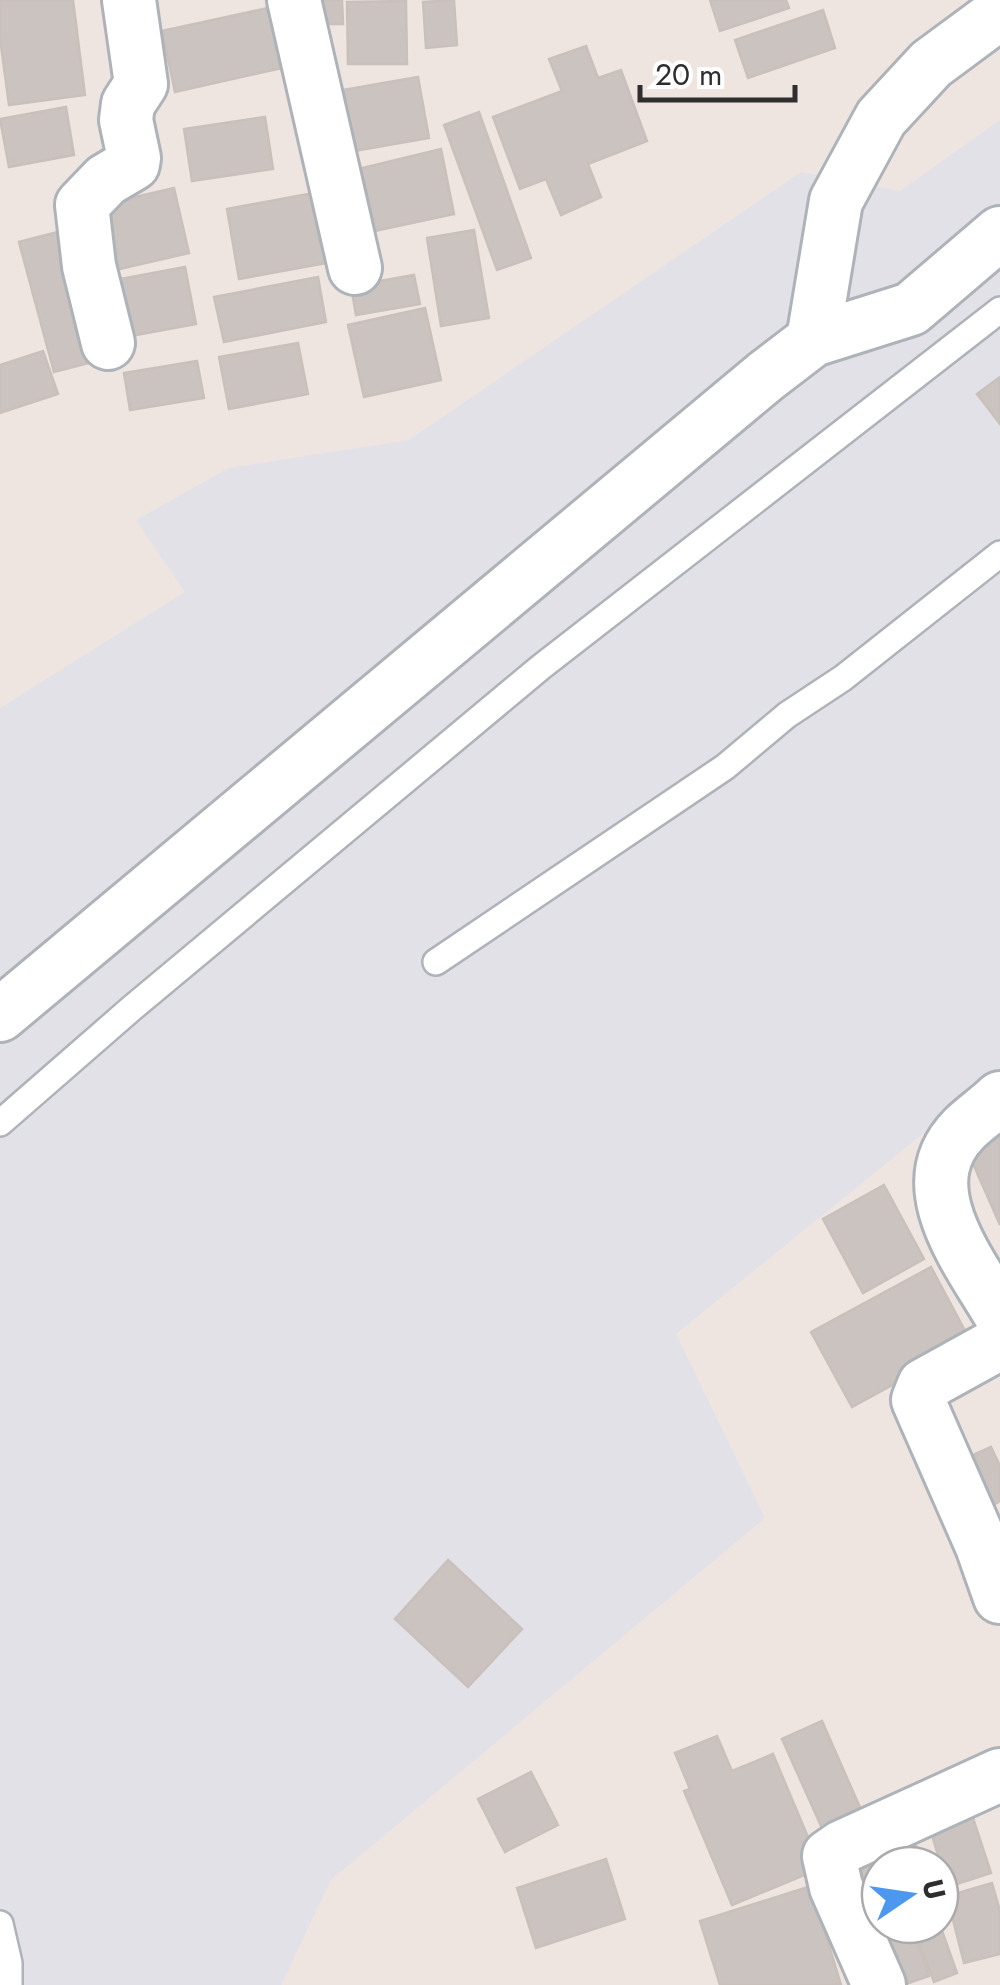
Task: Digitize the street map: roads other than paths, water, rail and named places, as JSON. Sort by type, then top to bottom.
[{"type":"street","points":[[108,343],[89,266],[82,204],[106,180],[133,164],[126,120],[128,104],[141,84],[129,0]]},
{"type":"street","points":[[294,0],[355,268]]},
{"type":"street","points":[[813,340],[836,202],[881,118],[932,64],[1000,13]]},
{"type":"street","points":[[0,1015],[766,376],[813,340],[911,309],[1000,233]]},
{"type":"street","points":[[1000,1098],[952,1144],[939,1183],[946,1215],[1000,1314]]},
{"type":"street","points":[[1000,1343],[924,1385],[918,1400],[1000,1596]]},
{"type":"street","points":[[879,1985],[836,1886],[830,1856],[1000,1775]]},
{"type":"lane","points":[[0,1123],[541,667],[1000,310]]},
{"type":"lane","points":[[436,962],[725,767],[786,715],[843,678],[1000,554]]},
{"type":"lane","points":[[0,1924],[9,1963],[8,1985]]}]
